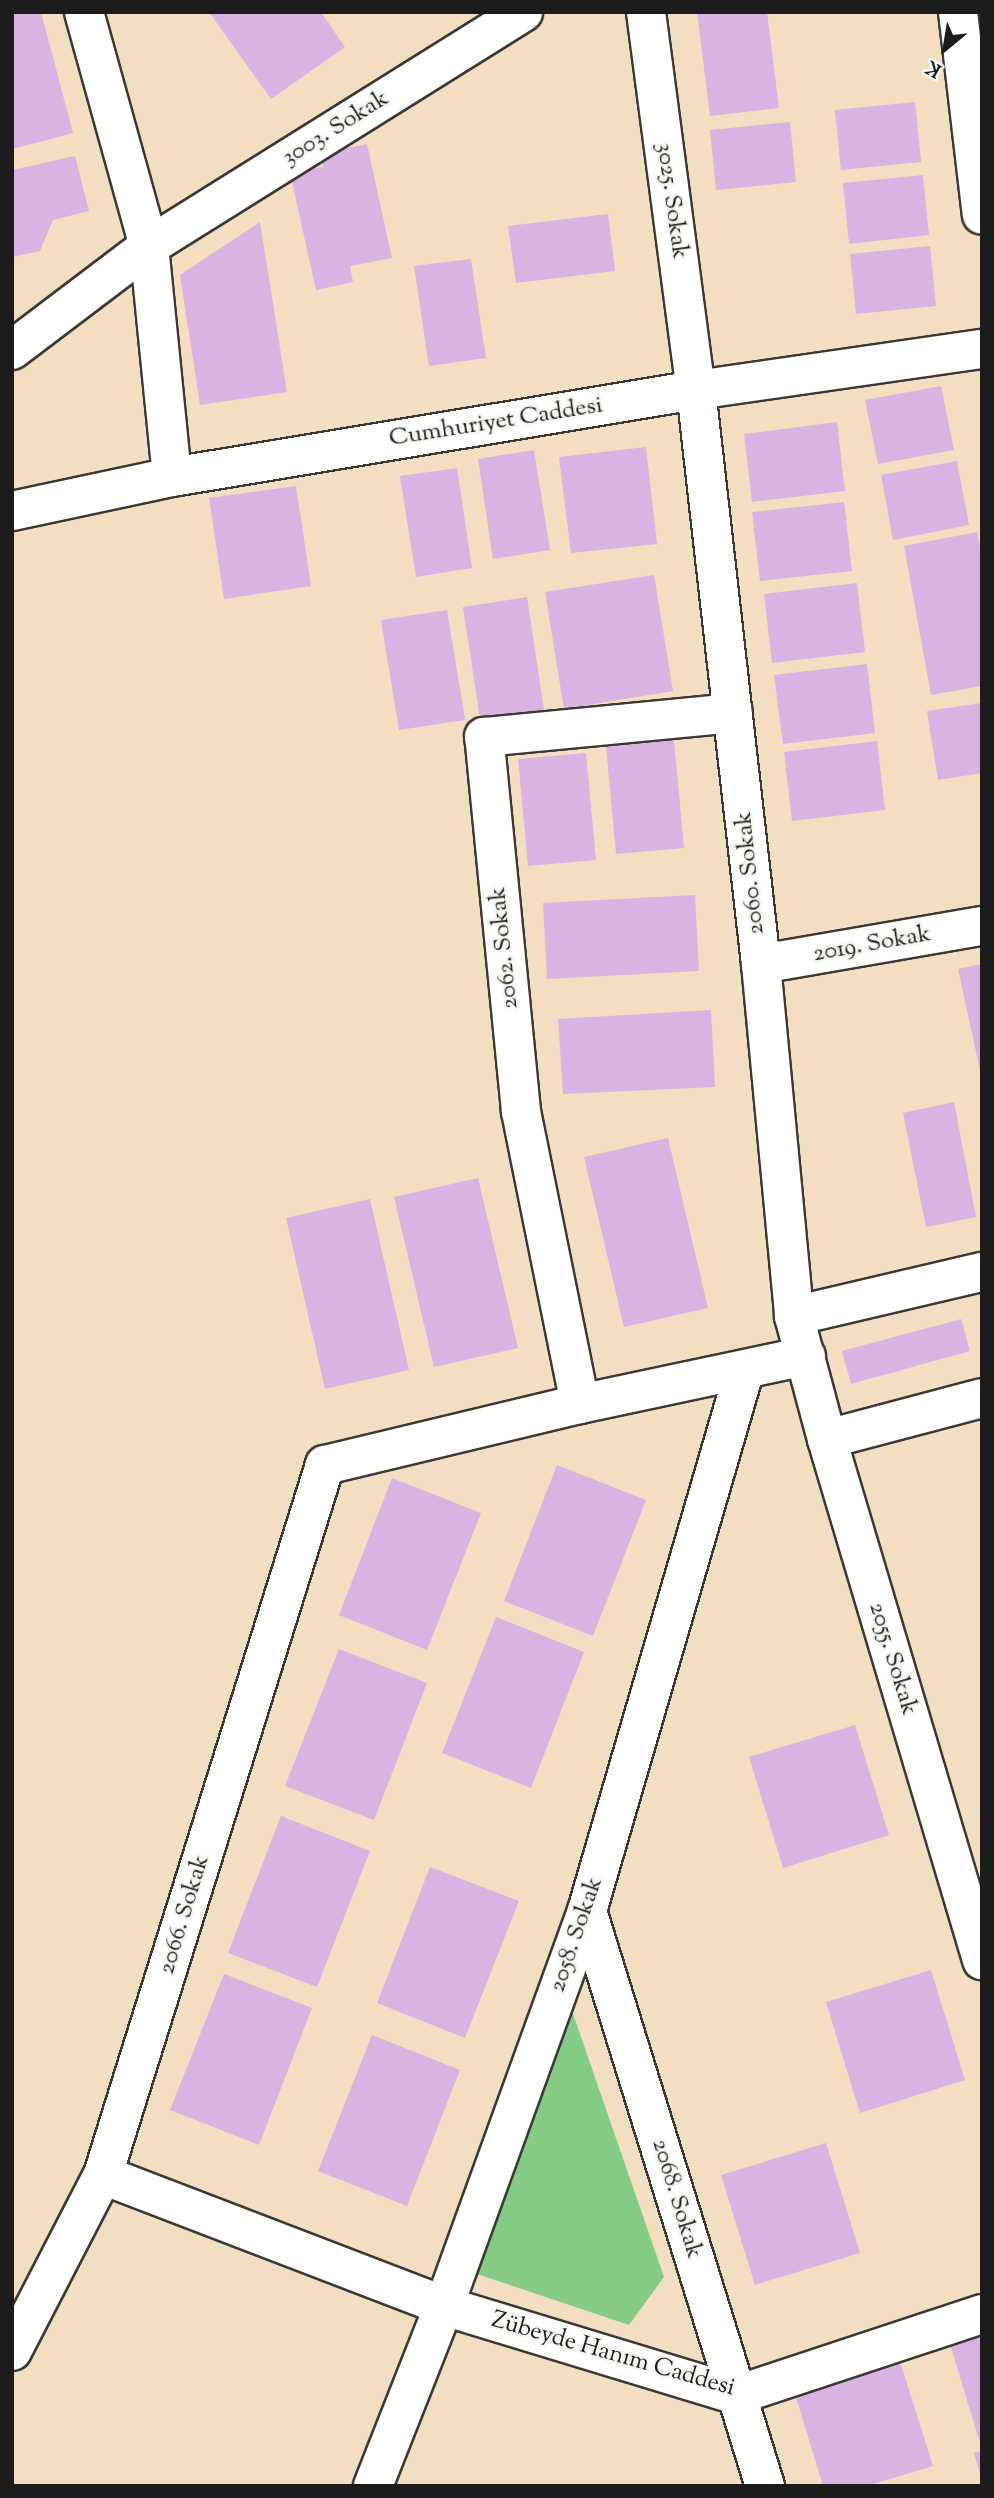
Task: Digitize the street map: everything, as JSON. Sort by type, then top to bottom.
[{"type":"street","points":[[84,12],[149,246],[172,477]]},
{"type":"street","name":"3003. Sokak","points":[[12,350],[149,246],[523,12]]},
{"type":"street","name":"3025. Sokak","points":[[646,12],[696,390]]},
{"type":"street","points":[[958,12],[975,87],[982,215]]},
{"type":"street","name":"Cumhuriyet Caddesi","points":[[12,511],[172,477],[696,390],[982,349]]},
{"type":"street","name":"2060. Sokak","points":[[696,390],[761,964],[794,1316],[806,1356]]},
{"type":"street","name":"2062. Sokak","points":[[580,1404],[521,1111],[484,737],[733,713]]},
{"type":"street","name":"2019. Sokak","points":[[761,964],[982,926]]},
{"type":"street","points":[[794,1316],[982,1272]]},
{"type":"street","points":[[580,1404],[744,1372],[806,1356]]},
{"type":"street","name":"2055. Sokak","points":[[806,1356],[827,1439],[982,1960]]},
{"type":"street","name":"2058. Sokak","points":[[373,2486],[444,2306],[587,1911],[744,1372]]},
{"type":"street","points":[[827,1439],[982,1398]]},
{"type":"street","name":"2066. Sokak","points":[[12,2351],[103,2175],[325,1465],[580,1404]]},
{"type":"street","name":"2068. Sokak","points":[[587,1911],[765,2486]]},
{"type":"street","name":"Zübeyde Hanım Caddesi","points":[[103,2175],[444,2306],[737,2395],[982,2314]]},
{"type":"green space","points":[[570,2005],[664,2277],[629,2325],[471,2272]]},
{"type":"building","points":[[12,12],[41,12],[73,133],[12,149]]},
{"type":"building","points":[[209,12],[321,12],[345,47],[271,99]]},
{"type":"building","points":[[697,12],[767,12],[779,108],[710,116]]},
{"type":"building","points":[[915,102],[921,162],[841,170],[835,110]]},
{"type":"building","points":[[790,122],[796,182],[716,190],[710,130]]},
{"type":"building","points":[[367,144],[392,258],[350,266],[353,282],[316,290],[290,173],[323,167],[320,153]]},
{"type":"building","points":[[75,156],[89,211],[53,220],[40,251],[12,257],[12,170]]},
{"type":"building","points":[[923,175],[929,235],[849,244],[843,183]]},
{"type":"building","points":[[608,214],[615,271],[516,283],[508,226]]},
{"type":"building","points":[[260,222],[287,392],[200,405],[180,275]]},
{"type":"building","points":[[930,246],[936,306],[856,314],[850,254]]},
{"type":"building","points":[[471,259],[486,358],[429,366],[414,266]]},
{"type":"building","points":[[941,386],[954,450],[878,464],[865,400]]},
{"type":"building","points":[[837,422],[845,491],[752,502],[744,434]]},
{"type":"building","points":[[646,447],[657,544],[571,553],[559,457]]},
{"type":"building","points":[[534,450],[550,550],[493,559],[478,459]]},
{"type":"building","points":[[957,461],[969,525],[893,540],[881,475]]},
{"type":"building","points":[[457,468],[472,568],[416,577],[400,476]]},
{"type":"building","points":[[296,486],[311,586],[224,599],[209,498]]},
{"type":"building","points":[[844,502],[852,571],[760,581],[752,512]]},
{"type":"building","points":[[977,532],[982,558],[982,686],[931,695],[904,546]]},
{"type":"building","points":[[654,575],[673,691],[564,709],[545,592]]},
{"type":"building","points":[[857,583],[865,652],[772,663],[764,594]]},
{"type":"building","points":[[527,597],[544,710],[480,719],[463,607]]},
{"type":"building","points":[[447,610],[465,720],[399,730],[381,620]]},
{"type":"building","points":[[867,664],[875,733],[783,744],[774,675]]},
{"type":"building","points":[[982,703],[982,773],[938,780],[927,711]]},
{"type":"building","points":[[674,740],[684,848],[616,854],[606,746]]},
{"type":"building","points":[[877,741],[885,810],[792,821],[784,752]]},
{"type":"building","points":[[586,753],[596,860],[528,866],[518,759]]},
{"type":"building","points":[[695,895],[699,971],[547,979],[543,903]]},
{"type":"building","points":[[982,964],[982,1075],[981,1075],[958,969]]},
{"type":"building","points":[[711,1010],[715,1087],[563,1094],[558,1019]]},
{"type":"building","points":[[954,1102],[976,1217],[926,1227],[903,1113]]},
{"type":"building","points":[[668,1138],[708,1308],[624,1327],[584,1157]]},
{"type":"building","points":[[478,1178],[518,1348],[434,1367],[394,1197]]},
{"type":"building","points":[[370,1199],[409,1370],[325,1389],[286,1218]]},
{"type":"building","points":[[961,1319],[970,1351],[851,1384],[842,1351]]},
{"type":"building","points":[[557,1465],[646,1500],[593,1636],[504,1601]]},
{"type":"building","points":[[392,1478],[481,1513],[427,1650],[339,1615]]},
{"type":"building","points":[[496,1617],[584,1652],[531,1788],[442,1753]]},
{"type":"building","points":[[339,1649],[427,1683],[374,1820],[285,1786]]},
{"type":"building","points":[[855,1725],[889,1835],[783,1868],[749,1757]]},
{"type":"building","points":[[281,1816],[370,1851],[317,1987],[228,1953]]},
{"type":"building","points":[[430,1867],[519,1901],[465,2038],[377,2003]]},
{"type":"building","points":[[931,1970],[965,2080],[860,2113],[826,2002]]},
{"type":"building","points":[[224,1974],[312,2008],[259,2145],[170,2110]]},
{"type":"building","points":[[372,2035],[460,2070],[407,2206],[318,2171]]},
{"type":"building","points":[[826,2143],[860,2253],[755,2285],[721,2175]]},
{"type":"building","points":[[982,2323],[982,2439],[979,2440],[947,2334]]},
{"type":"building","points":[[898,2355],[933,2466],[867,2486],[823,2486],[793,2387]]},
{"type":"building","points":[[982,2451],[982,2477],[981,2477],[974,2453]]}]
